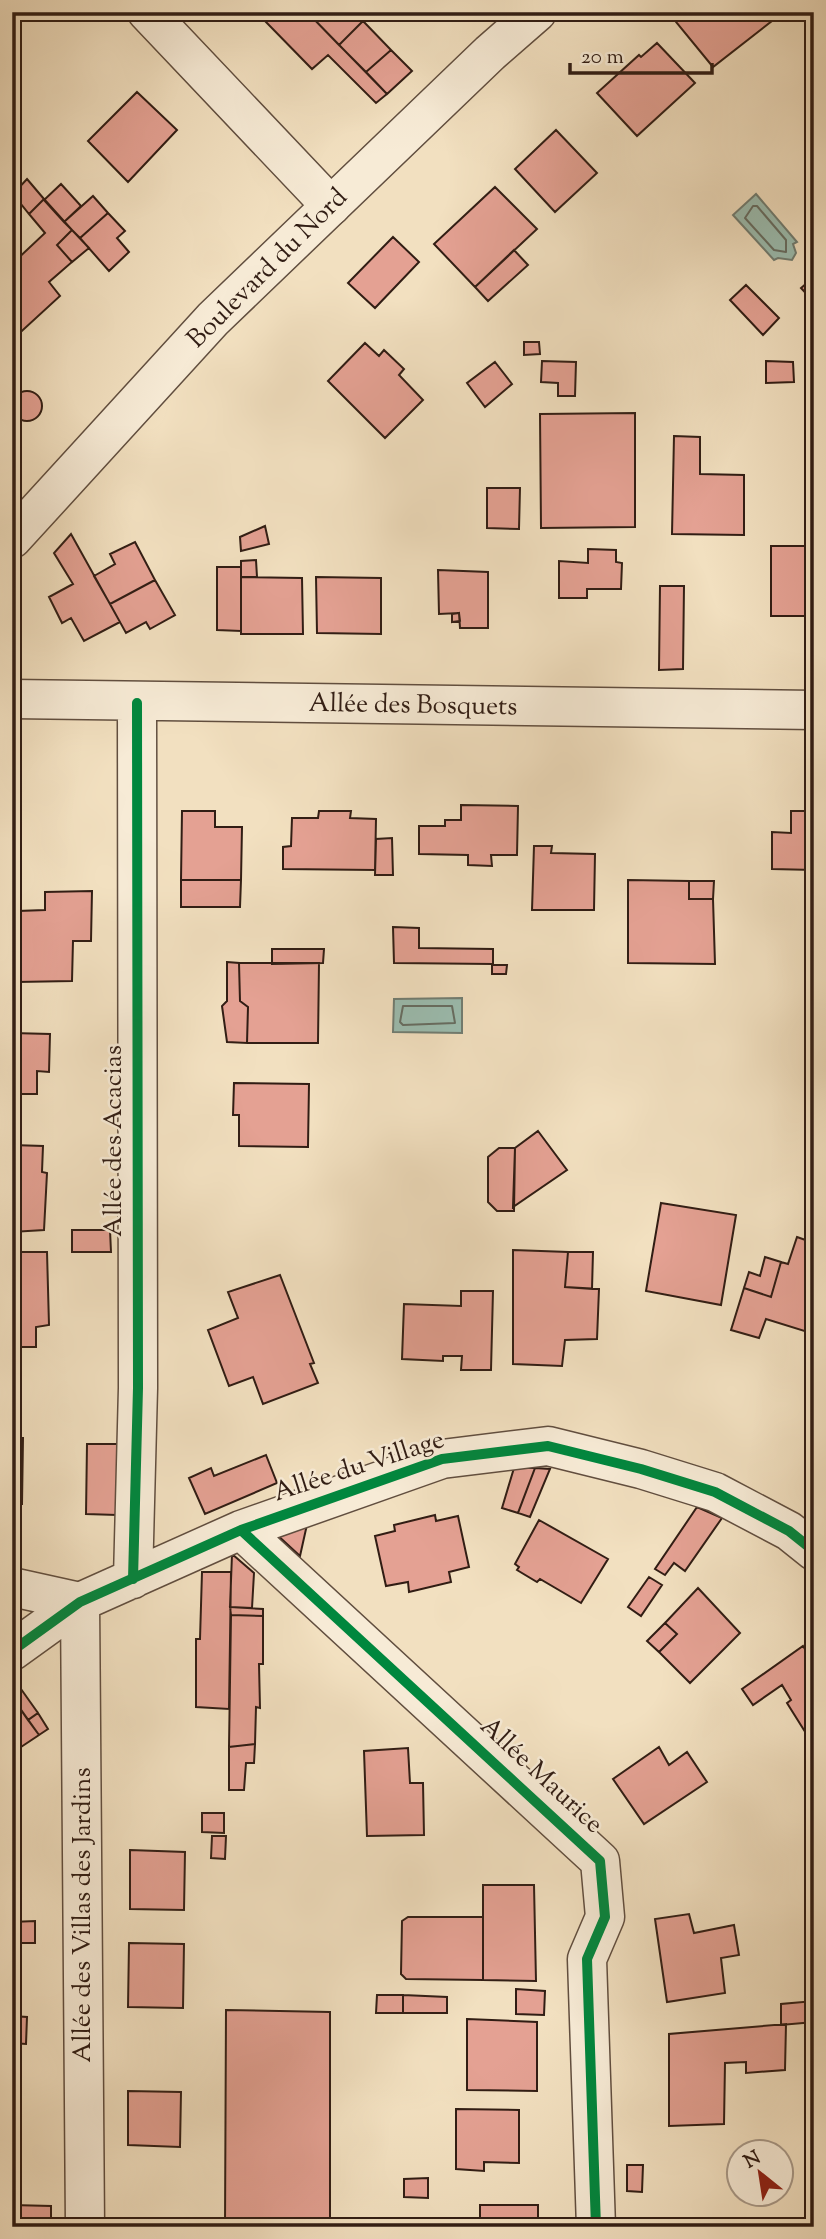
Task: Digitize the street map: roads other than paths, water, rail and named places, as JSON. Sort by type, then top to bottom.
[{"type":"street","points":[[147,12],[331,206]]},
{"type":"street","name":"Boulevard du Nord","points":[[12,539],[214,319],[489,53],[537,12]]},
{"type":"street","name":"Allée des Bosquets","points":[[12,699],[137,703],[814,710]]},
{"type":"street","name":"Allée des Acacias","points":[[133,1579],[138,1388],[137,703]]},
{"type":"street","name":"Allée du Village","points":[[12,1651],[80,1602],[241,1530],[442,1459],[548,1446],[641,1469],[716,1492],[789,1531],[814,1551]]},
{"type":"street","name":"Allée Maurice","points":[[241,1530],[600,1861],[604,1917],[587,1959],[596,2227]]},
{"type":"street","points":[[12,1587],[80,1602]]},
{"type":"street","name":"Allée des Villas des Jardins","points":[[80,1602],[85,2227]]},
{"type":"water","points":[[756,194],[797,242],[793,244],[796,253],[792,260],[774,260],[733,215]]},
{"type":"water","points":[[462,998],[462,1033],[393,1032],[394,999]]}]
